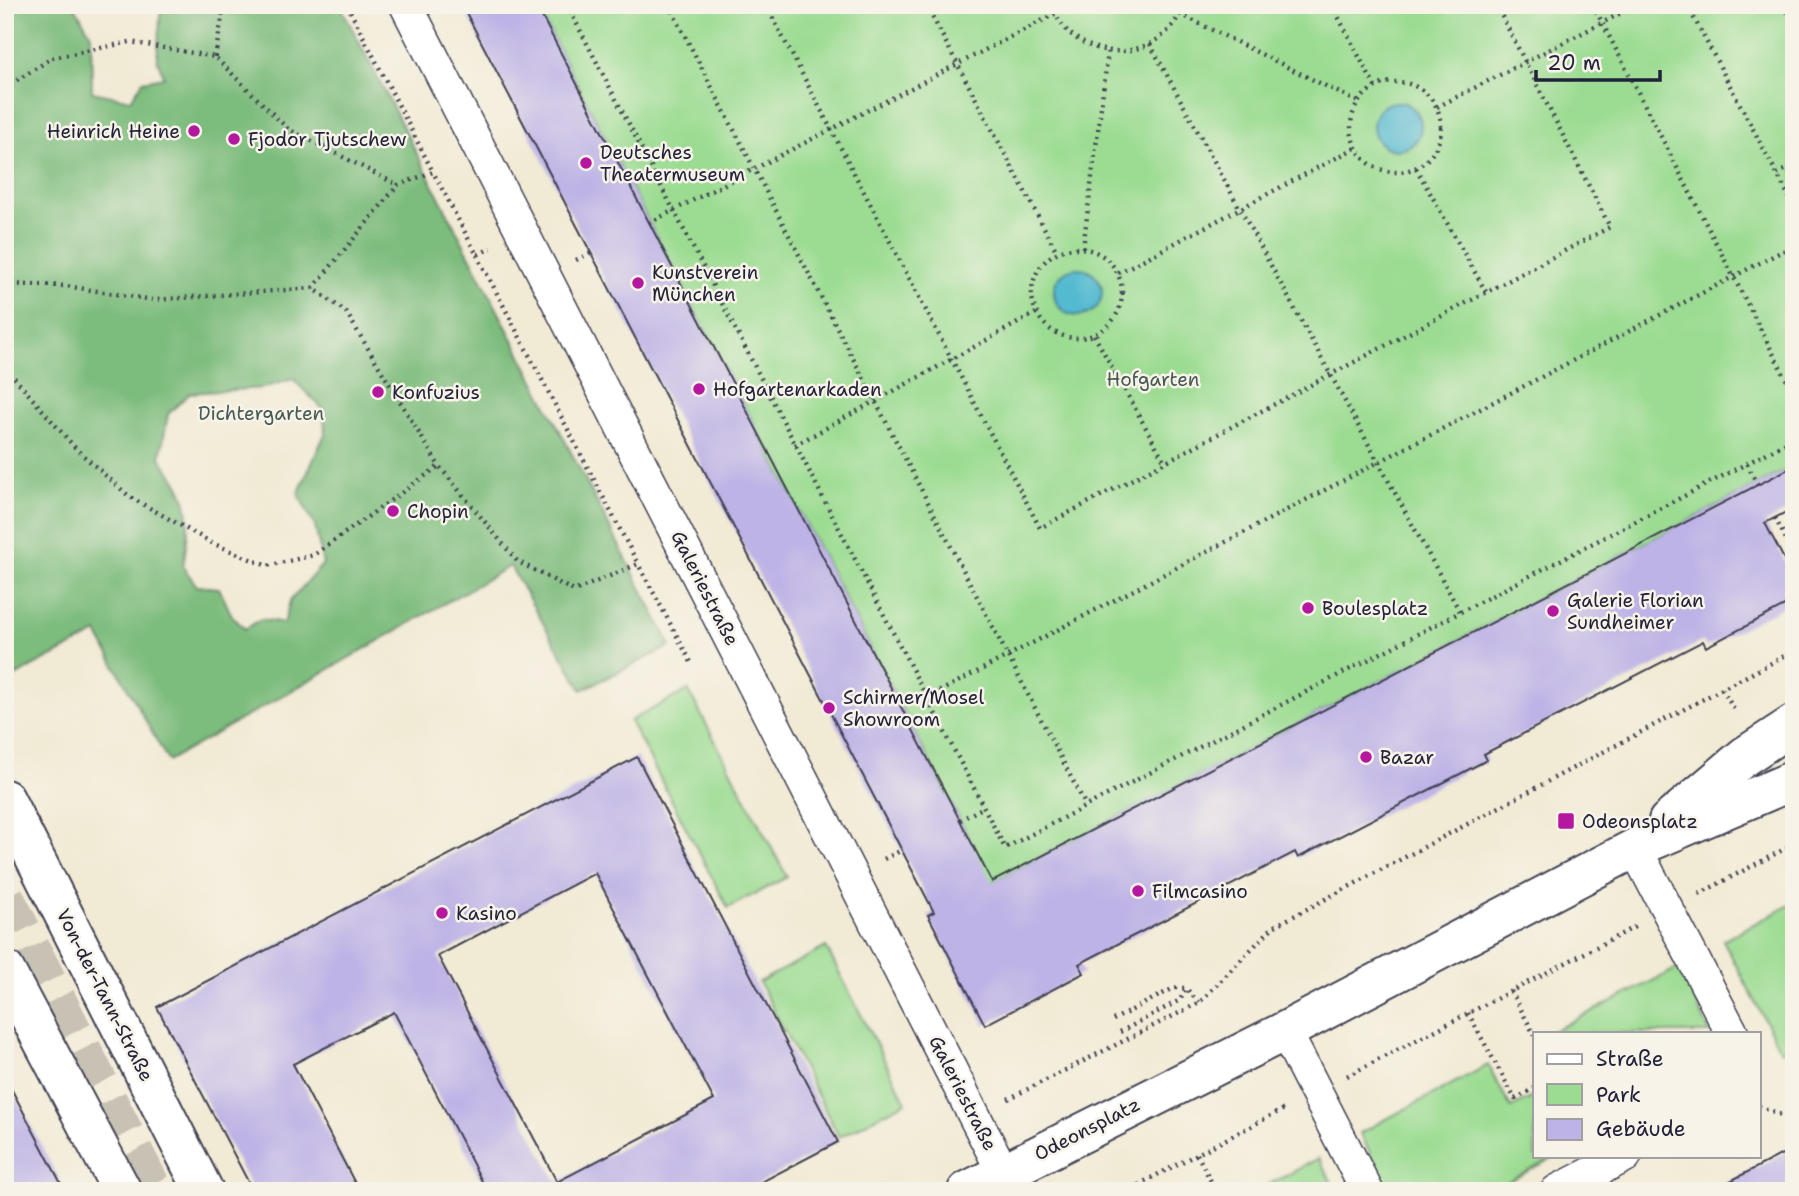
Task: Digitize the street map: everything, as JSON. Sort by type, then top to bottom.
[{"type":"street","name":"Galeriestraße","points":[[406,5],[1003,1171]]},
{"type":"street","name":"Odeonsplatz","points":[[1636,848],[1745,756],[1794,724]]},
{"type":"street","name":"Odeonsplatz","points":[[967,1191],[1285,1031],[1636,848],[1794,779]]},
{"type":"street","name":"Von-der-Tann-Straße","points":[[5,799],[204,1191]]},
{"type":"street","points":[[1636,848],[1731,1032]]},
{"type":"street","points":[[5,970],[122,1191]]},
{"type":"street","points":[[1285,1031],[1367,1191]]},
{"type":"street","points":[[1557,1191],[1601,1181],[1623,1158]]},
{"type":"path","points":[[215,57],[224,5]]},
{"type":"path","points":[[346,5],[691,664]]},
{"type":"path","points":[[567,5],[1005,848],[1794,439]]},
{"type":"path","points":[[668,5],[1086,806]]},
{"type":"path","points":[[766,5],[1040,528],[1610,227],[1496,5]]},
{"type":"path","points":[[926,5],[1057,252]]},
{"type":"path","points":[[1052,5],[1068,32],[1087,45],[1108,52],[1130,51],[1150,44],[1168,31],[1183,5]]},
{"type":"path","points":[[1332,5],[1375,87]]},
{"type":"path","points":[[1593,5],[1794,394]]},
{"type":"path","points":[[1437,107],[1637,5]]},
{"type":"path","points":[[1687,5],[1794,206]]},
{"type":"path","points":[[1784,5],[1794,25]]},
{"type":"path","points":[[649,223],[1055,14]]},
{"type":"path","points":[[1180,14],[1358,102]]},
{"type":"path","points":[[5,88],[52,58],[130,42],[215,57],[288,129],[398,185]]},
{"type":"path","points":[[1150,44],[1460,612]]},
{"type":"path","points":[[1083,247],[1108,52]]},
{"type":"path","points":[[1389,82],[1403,82],[1423,91],[1437,107],[1441,135],[1428,160],[1416,168],[1388,173],[1363,160],[1355,148],[1350,124],[1358,102],[1375,87],[1389,82]]},
{"type":"path","points":[[1118,273],[1355,148]]},
{"type":"path","points":[[1777,174],[1794,165]]},
{"type":"path","points":[[1416,168],[1486,292]]},
{"type":"path","points":[[313,288],[398,185],[433,172]]},
{"type":"path","points":[[477,255],[523,231]]},
{"type":"path","points":[[927,698],[1794,246]]},
{"type":"path","points":[[1083,247],[1110,260],[1118,273],[1122,287],[1119,308],[1107,327],[1094,334],[1068,337],[1044,324],[1036,313],[1031,285],[1036,271],[1057,252],[1083,247]]},
{"type":"path","points":[[5,284],[66,286],[154,300],[313,288],[346,312],[439,466],[517,561],[574,591],[638,564]]},
{"type":"path","points":[[795,445],[1036,313]]},
{"type":"path","points":[[1094,334],[1165,462]]},
{"type":"path","points":[[5,367],[77,450],[130,497],[212,543],[267,566],[314,555],[439,466]]},
{"type":"path","points":[[1747,463],[1758,485]]},
{"type":"path","points":[[1775,518],[1794,554]]},
{"type":"path","points":[[975,1117],[1199,1003],[1273,927],[1794,651]]},
{"type":"path","points":[[1722,689],[1740,720]]},
{"type":"path","points":[[960,820],[984,807]]},
{"type":"path","points":[[1126,1191],[1794,844]]},
{"type":"path","points":[[1113,1020],[1174,988],[1186,988],[1199,1003]]},
{"type":"path","points":[[1120,1032],[1180,1000],[1186,988]]},
{"type":"path","points":[[1511,991],[1533,1032]]},
{"type":"path","points":[[1468,1013],[1515,1099],[1533,1089]]},
{"type":"path","points":[[1760,1106],[1794,1121]]},
{"type":"path","points":[[1197,1154],[1216,1191]]},
{"type":"green space","name":"Dichtergarten","points":[[5,5],[74,5],[91,35],[92,92],[131,100],[143,81],[164,77],[157,59],[161,5],[340,5],[671,646],[582,690],[510,566],[168,761],[97,633],[5,681]],"holes":[[[293,379],[324,410],[325,434],[298,494],[315,526],[323,564],[290,601],[284,623],[261,619],[245,629],[232,616],[219,588],[197,586],[183,567],[188,534],[187,509],[179,486],[160,458],[168,414],[190,393],[263,388]]]},
{"type":"green space","name":"Hofgarten","points":[[536,5],[1794,5],[1794,466],[987,885],[963,838],[968,835]]},
{"type":"green space","points":[[688,690],[787,877],[728,908],[630,721]]},
{"type":"green space","points":[[1794,903],[1794,1044],[1781,1051],[1723,940]]},
{"type":"green space","points":[[826,947],[906,1102],[839,1137],[759,982]]},
{"type":"green space","points":[[1680,967],[1710,1032],[1551,1032]]},
{"type":"green space","points":[[1488,1065],[1511,1108],[1533,1097],[1533,1158],[1553,1158],[1490,1191],[1389,1191],[1360,1133]]},
{"type":"green space","points":[[1319,1158],[1336,1191],[1257,1191]]},
{"type":"water","points":[[1397,102],[1414,109],[1421,126],[1414,143],[1397,150],[1380,143],[1373,126],[1380,109]]},
{"type":"water","points":[[1078,268],[1095,275],[1102,292],[1095,309],[1078,316],[1061,309],[1054,292],[1061,275]]},
{"type":"building","points":[[462,5],[536,5],[992,882],[1794,466],[1794,508],[1765,523],[1794,578],[1794,601],[1706,647],[1703,641],[1484,754],[1487,760],[1298,858],[1295,852],[1079,964],[1084,973],[985,1025],[928,915],[934,912]]},
{"type":"building","points":[[637,757],[838,1142],[744,1191],[487,1191],[394,1012],[293,1064],[359,1191],[253,1191],[157,1007]],"holes":[[[595,873],[714,1100],[557,1182],[438,956]]]},
{"type":"building","points":[[5,1077],[65,1191],[5,1191]]},
{"type":"building","points":[[1794,1148],[1794,1191],[1711,1191]]},
{"type":"tunnel","points":[[5,897],[154,1191]]},
{"type":"place","name":"Heinrich Heine","points":[[194,131]]},
{"type":"place","name":"Fjodor Tjutschew","points":[[234,139]]},
{"type":"place","name":"Deutsches Theatermuseum","points":[[586,163]]},
{"type":"place","name":"Kunstverein München","points":[[638,283]]},
{"type":"place","name":"Hofgartenarkaden","points":[[699,389]]},
{"type":"place","name":"Konfuzius","points":[[378,392]]},
{"type":"place","name":"Chopin","points":[[393,511]]},
{"type":"place","name":"Boulesplatz","points":[[1308,608]]},
{"type":"place","name":"Galerie Florian Sundheimer","points":[[1553,611]]},
{"type":"place","name":"Schirmer/Mosel Showroom","points":[[829,708]]},
{"type":"place","name":"Bazar","points":[[1366,757]]},
{"type":"place","name":"Odeonsplatz","points":[[1566,821]]},
{"type":"place","name":"Filmcasino","points":[[1138,891]]},
{"type":"place","name":"Kasino","points":[[442,913]]}]
